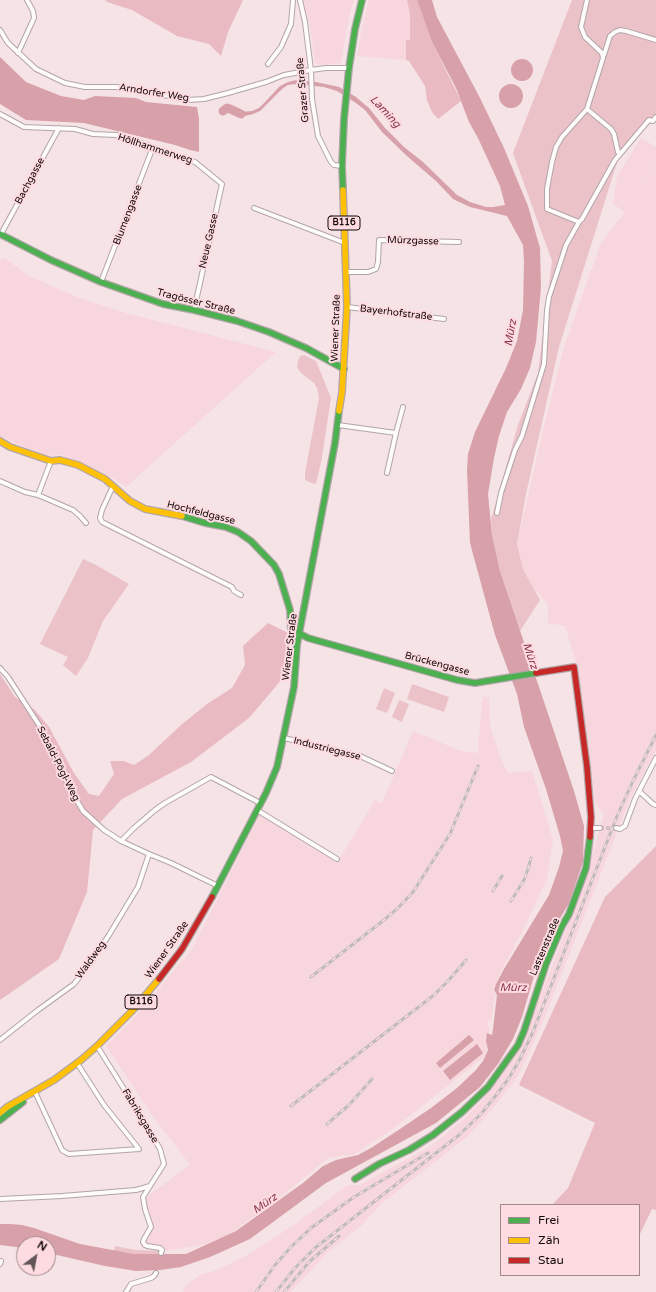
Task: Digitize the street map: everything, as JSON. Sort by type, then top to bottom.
[{"type":"main road","name":"B116","points":[[349,68],[355,29],[362,0]]},
{"type":"main road","name":"Wiener Straße","points":[[0,1113],[7,1107],[54,1080],[77,1063],[97,1046],[137,1006],[182,948],[218,886],[260,804],[277,767],[294,687],[299,634],[338,425],[342,392],[347,307],[347,272],[342,166],[344,119],[349,68]]},
{"type":"main road","name":"Tragösser Straße","points":[[1,234],[51,260],[101,282],[163,304],[194,310],[237,322],[278,336],[306,348],[344,369]]},
{"type":"main road","name":"Hochfeldgasse","points":[[0,442],[51,461],[60,460],[78,466],[105,479],[130,501],[145,509],[184,516],[205,523],[226,527],[238,532],[251,541],[274,565],[279,574],[290,610],[291,629],[299,634]]},
{"type":"main road","name":"Brückengasse","points":[[299,634],[308,638],[457,680],[475,683],[574,667]]},
{"type":"main road","name":"Lastenstraße","points":[[355,1179],[434,1135],[462,1112],[488,1087],[518,1045],[524,1031],[546,964],[562,926],[569,914],[586,868],[590,844],[592,828],[587,767],[574,667]]},
{"type":"main road","name":"Wiener Straße","points":[[0,1120],[35,1092]]},
{"type":"street","points":[[18,53],[34,18],[34,11],[27,0]]},
{"type":"street","points":[[268,64],[281,47],[291,24],[294,0]]},
{"type":"street","name":"Grazer Straße","points":[[300,0],[305,22],[315,124],[318,136],[322,147],[331,162],[334,165],[342,166]]},
{"type":"street","points":[[587,0],[581,28],[585,37],[602,53],[603,58]]},
{"type":"street","name":"Arndorfer Weg","points":[[0,30],[8,43],[36,68],[65,83],[85,87],[116,87],[188,100],[204,99],[228,93],[284,75],[326,68],[349,68]]},
{"type":"street","points":[[579,222],[547,210],[547,189],[556,147],[562,137],[587,109],[610,36],[620,30],[656,40]]},
{"type":"street","points":[[587,109],[611,129],[614,134],[618,152],[620,153]]},
{"type":"street","name":"Höllhammerweg","points":[[0,114],[24,127],[75,129],[93,134],[116,135],[195,162],[212,176]]},
{"type":"street","points":[[497,513],[501,493],[515,450],[522,436],[544,364],[549,297],[566,245],[579,222],[582,220],[609,169],[620,153],[649,120],[653,121],[656,117]]},
{"type":"street","name":"Bachgasse","points":[[1,234],[59,128]]},
{"type":"street","name":"Blumengasse","points":[[101,282],[153,147]]},
{"type":"street","name":"Neue Gasse","points":[[194,310],[222,184],[212,176]]},
{"type":"street","points":[[254,208],[345,243]]},
{"type":"street","name":"Mürzgasse","points":[[347,272],[368,272],[376,269],[378,262],[379,240],[459,242]]},
{"type":"street","name":"Bayerhofstraße","points":[[347,307],[444,318]]},
{"type":"street","points":[[387,473],[403,407]]},
{"type":"street","points":[[338,425],[396,433]]},
{"type":"street","points":[[38,495],[51,461]]},
{"type":"street","points":[[0,481],[73,510],[86,523]]},
{"type":"street","points":[[113,486],[102,510],[100,518],[102,522],[232,587],[234,591],[241,595]]},
{"type":"street","name":"Sebald-Pögl-Weg","points":[[0,668],[8,677],[41,728],[70,789],[83,811],[104,830],[121,841],[172,863],[218,886]]},
{"type":"street","name":"Industriegasse","points":[[284,738],[360,756],[392,771]]},
{"type":"street","points":[[616,828],[620,829],[625,826],[639,791],[656,758]]},
{"type":"street","points":[[121,841],[134,828],[165,803],[211,777],[260,804]]},
{"type":"street","points":[[639,791],[656,805]]},
{"type":"street","points":[[257,810],[337,860]]},
{"type":"street","points":[[592,828],[600,828]]},
{"type":"street","name":"Waldweg","points":[[0,1040],[74,984],[109,935],[138,887],[149,854]]},
{"type":"street","name":"Fabriksgasse","points":[[97,1046],[160,1149],[164,1164],[143,1197],[151,1228],[143,1242],[145,1245],[150,1247],[160,1248],[162,1253]]},
{"type":"street","points":[[35,1092],[62,1150],[65,1152],[69,1154],[140,1149],[104,1106],[77,1063]]},
{"type":"street","points":[[0,1198],[62,1196],[136,1190],[150,1186]]},
{"type":"street","points":[[126,1292],[131,1284],[151,1278],[156,1273]]},
{"type":"shaded area","points":[[105,0],[243,0],[228,32],[221,56],[209,44],[177,36],[132,10]]},
{"type":"shaded area","points":[[303,0],[354,0],[349,17],[341,63],[320,65],[315,63],[310,26]]},
{"type":"shaded area","points":[[369,0],[407,0],[410,14],[410,40],[406,40],[406,60],[357,56]]},
{"type":"shaded area","points":[[407,0],[417,0],[432,42],[461,101],[438,119],[432,112],[427,100],[425,86],[409,61],[406,60],[406,40],[410,40],[410,14]]},
{"type":"shaded area","points":[[572,0],[656,0],[656,117],[653,121],[649,120],[620,153],[559,347],[526,494],[517,544],[523,569],[540,600],[520,631],[500,571],[492,535],[491,519],[518,425],[538,373],[552,261],[513,153]]},
{"type":"shaded area","points":[[641,138],[656,147],[656,163],[630,205],[656,164],[656,751],[630,799],[542,1024],[518,1076],[490,1112],[468,1136],[381,1204],[361,1226],[328,1252],[291,1292],[183,1292],[185,1286],[200,1275],[217,1270],[249,1254],[294,1225],[348,1185],[360,1185],[431,1146],[464,1119],[485,1097],[509,1065],[526,1034],[584,883],[604,814],[595,802],[579,673],[565,626],[548,623],[548,604],[535,590],[523,569],[517,544],[564,347],[601,243],[625,212],[613,204],[617,176]]},
{"type":"shaded area","points":[[5,258],[29,276],[80,298],[126,313],[276,352],[126,487],[111,477],[61,455],[42,456],[0,436],[0,260]]},
{"type":"shaded area","points":[[304,355],[316,361],[331,398],[321,463],[316,483],[314,484],[305,480],[305,473],[319,398],[317,388],[314,383],[301,373],[297,367],[300,356]]},
{"type":"shaded area","points":[[83,559],[129,584],[103,621],[88,658],[76,676],[63,665],[68,657],[40,644]]},
{"type":"shaded area","points":[[268,623],[290,634],[282,679],[249,718],[191,762],[122,799],[93,830],[87,892],[59,959],[0,1000],[0,674],[15,697],[35,710],[49,727],[74,773],[89,794],[99,796],[114,774],[110,761],[124,761],[134,765],[149,755],[181,725],[207,704],[232,688],[245,665],[243,646]]},
{"type":"shaded area","points":[[412,684],[449,697],[444,712],[407,699]]},
{"type":"shaded area","points":[[384,688],[395,693],[387,713],[376,709]]},
{"type":"shaded area","points":[[483,696],[489,698],[490,725],[500,757],[508,773],[532,771],[553,840],[547,879],[493,989],[495,996],[491,1020],[488,1020],[487,1026],[490,1027],[485,1056],[394,1128],[355,1154],[328,1158],[269,1206],[224,1238],[201,1245],[165,1251],[155,1251],[145,1241],[152,1228],[145,1198],[190,1165],[152,1115],[106,1046],[132,1020],[192,949],[261,812],[337,863],[375,800],[382,803],[413,731],[461,751],[478,753]]},
{"type":"shaded area","points":[[399,700],[409,704],[402,722],[392,717]]},
{"type":"shaded area","points":[[656,846],[656,1210],[652,1209],[640,1234],[640,1204],[553,1204],[568,1188],[595,1123],[519,1085],[605,897]]},
{"type":"shaded area","points":[[115,1246],[136,1250],[160,1251],[159,1254],[134,1254],[114,1251]]},
{"type":"water","name":"Mürz","points":[[417,0],[432,0],[437,17],[480,98],[504,148],[528,206],[540,248],[541,287],[536,342],[530,368],[521,389],[507,412],[499,436],[488,494],[492,535],[500,571],[574,791],[584,826],[583,862],[569,903],[548,939],[534,976],[522,1017],[513,1039],[498,1064],[480,1087],[436,1123],[326,1183],[250,1239],[210,1257],[181,1267],[136,1271],[105,1266],[56,1255],[56,1236],[16,1236],[16,1247],[0,1245],[0,1224],[10,1224],[34,1228],[80,1244],[134,1254],[186,1254],[236,1231],[303,1183],[323,1166],[336,1160],[358,1155],[371,1148],[431,1108],[457,1088],[483,1061],[488,1050],[486,1041],[487,1033],[492,1035],[497,995],[494,990],[496,984],[549,895],[563,851],[546,789],[524,727],[517,694],[495,635],[470,543],[467,470],[468,454],[475,432],[506,368],[517,341],[523,310],[523,245],[507,216],[470,207],[453,199],[436,181],[382,132],[365,110],[337,91],[324,87],[297,84],[288,85],[260,111],[253,114],[245,116],[229,110],[231,107],[241,112],[252,111],[259,108],[280,86],[296,80],[316,82],[339,87],[356,97],[369,108],[385,128],[404,147],[423,162],[457,195],[470,202],[486,207],[505,205],[500,186],[469,122],[456,88],[432,42]]},
{"type":"water","points":[[0,57],[26,82],[61,96],[84,100],[95,96],[136,98],[146,102],[197,107],[199,119],[199,152],[84,123],[26,120],[0,104]]},
{"type":"water","points":[[522,59],[530,62],[533,70],[530,78],[522,81],[514,78],[511,70],[514,62]]},
{"type":"water","points":[[511,84],[520,87],[523,96],[520,105],[511,108],[502,105],[499,96],[502,87]]},
{"type":"water","points":[[469,1035],[474,1040],[440,1068],[436,1063]]},
{"type":"water","points":[[477,1044],[483,1053],[450,1080],[443,1071]]},
{"type":"waterway","name":"Laming","points":[[223,111],[227,108],[241,114]]},
{"type":"tunnel","points":[[600,828],[616,828]]},
{"type":"railway","points":[[276,1292],[295,1268],[315,1248],[459,1135],[481,1114],[509,1078],[533,1032],[617,816],[656,735]]},
{"type":"railway","points":[[311,977],[384,920],[413,892],[450,834],[478,766]]},
{"type":"railway","points":[[511,901],[524,880],[531,858]]},
{"type":"railway","points":[[493,891],[502,876]]},
{"type":"railway","points":[[291,1106],[434,995],[466,960]]},
{"type":"railway","points":[[327,1124],[349,1105],[372,1079]]},
{"type":"railway","points":[[256,1292],[275,1265],[311,1228],[354,1197],[428,1153]]},
{"type":"railway","points":[[284,1292],[309,1262],[339,1236]]},
{"type":"traffic: fast","points":[[343,190],[342,166],[344,119],[349,68],[355,29],[362,0]]},
{"type":"traffic: fast","points":[[0,234],[51,260],[101,282],[163,304],[237,321],[269,332],[306,348],[344,369]]},
{"type":"traffic: fast","points":[[212,897],[266,793],[277,767],[294,687],[297,645],[335,443],[339,411]]},
{"type":"traffic: fast","points":[[182,516],[205,523],[226,527],[238,532],[251,541],[274,565],[279,574],[290,610],[291,629],[308,638],[457,680],[475,683],[536,673]]},
{"type":"traffic: fast","points":[[355,1179],[379,1164],[409,1150],[433,1135],[462,1112],[488,1087],[518,1045],[546,964],[562,926],[569,914],[586,868],[590,837]]},
{"type":"traffic: fast","points":[[0,1120],[23,1102]]},
{"type":"traffic: slow","points":[[339,411],[342,392],[347,307],[343,190]]},
{"type":"traffic: slow","points":[[0,441],[10,447],[51,461],[60,460],[78,465],[105,479],[130,501],[145,509],[182,516]]},
{"type":"traffic: slow","points":[[0,1113],[7,1107],[54,1080],[81,1060],[133,1010],[159,979]]},
{"type":"traffic: jam","points":[[536,673],[574,667],[587,767],[591,817],[590,837]]},
{"type":"traffic: jam","points":[[159,979],[182,949],[212,897]]}]
